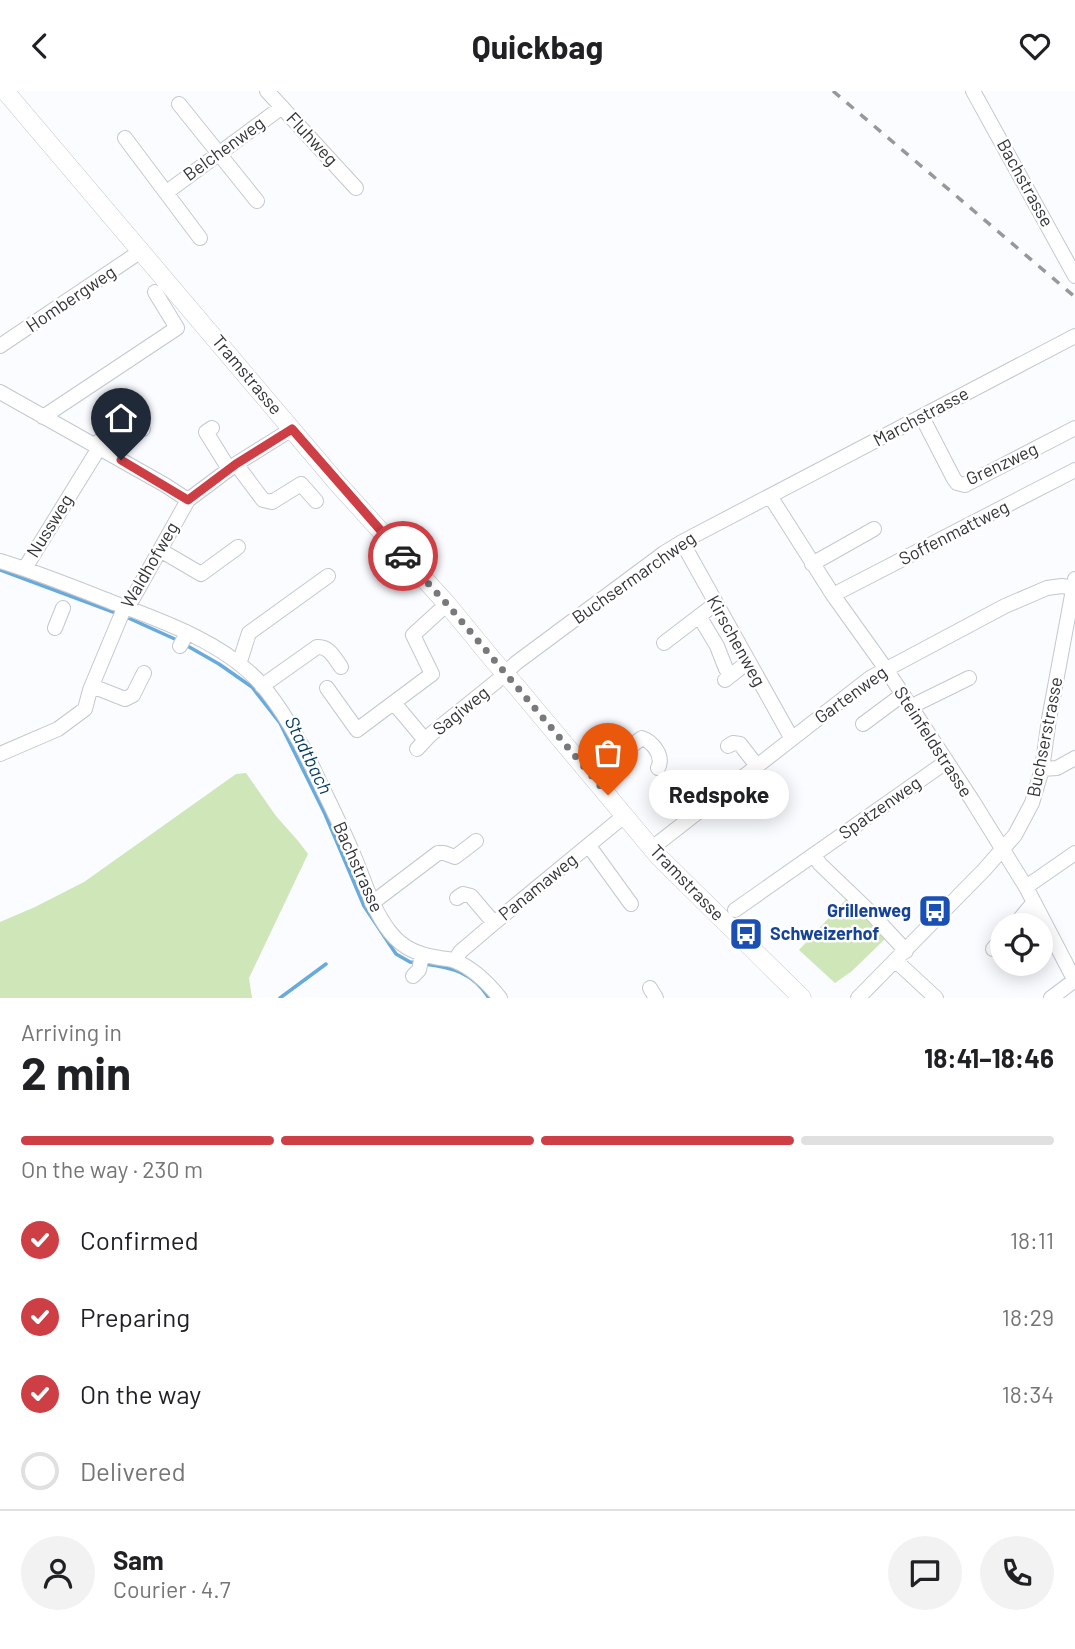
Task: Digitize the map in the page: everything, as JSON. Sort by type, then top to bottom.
[{"type":"main road","name":"Tramstrasse","points":[[5,91],[338,484],[447,604],[652,848],[802,998]]},
{"type":"street","name":"Fluhweg","points":[[267,91],[356,188]]},
{"type":"street","name":"Bachstrasse","points":[[973,91],[1075,276]]},
{"type":"street","points":[[178,104],[257,201]]},
{"type":"street","name":"Belchenweg","points":[[167,192],[282,107]]},
{"type":"street","points":[[125,138],[200,238]]},
{"type":"street","name":"Hombergweg","points":[[0,346],[141,251]]},
{"type":"street","points":[[43,417],[177,328],[155,292]]},
{"type":"street","name":"Marchstrasse","points":[[769,496],[1074,337]]},
{"type":"street","points":[[0,392],[188,500]]},
{"type":"street","points":[[122,400],[143,429]]},
{"type":"street","points":[[96,446],[133,416]]},
{"type":"street","name":"Grenzweg","points":[[922,417],[954,479],[965,485],[1075,428]]},
{"type":"street","points":[[212,428],[206,432],[263,500],[272,502],[301,484],[316,501]]},
{"type":"street","name":"Waldhofweg","points":[[0,754],[58,729],[85,709],[123,612],[188,500],[292,429]]},
{"type":"street","name":"Nussweg","points":[[24,568],[96,446]]},
{"type":"street","name":"Soffenmattweg","points":[[833,595],[1075,470]]},
{"type":"street","name":"Buchsermarchweg","points":[[505,672],[653,561],[682,542],[769,496]]},
{"type":"street","name":"Steinfeldstrasse","points":[[769,496],[1003,849],[1070,958],[1075,980]]},
{"type":"street","points":[[812,563],[874,529]]},
{"type":"street","name":"Kirschenweg","points":[[682,542],[792,739]]},
{"type":"street","points":[[159,550],[201,574],[238,548]]},
{"type":"street","name":"Bachstrasse","points":[[0,561],[24,568],[123,612],[187,633],[238,663],[262,685],[279,708],[309,761],[355,858],[374,914],[409,950],[419,965],[455,961],[470,969],[500,998]]},
{"type":"street","points":[[238,663],[249,633],[328,576]]},
{"type":"street","name":"Gartenweg","points":[[652,848],[870,678],[1005,605],[1047,588],[1074,585]]},
{"type":"street","name":"Buchserstrasse","points":[[859,998],[1003,849],[1032,803],[1042,769],[1074,585]]},
{"type":"street","points":[[327,688],[357,730],[432,674],[413,635],[447,604]]},
{"type":"street","points":[[664,643],[715,604]]},
{"type":"street","points":[[55,628],[63,608]]},
{"type":"street","points":[[699,616],[716,646],[726,675],[748,662]]},
{"type":"street","points":[[180,646],[187,633]]},
{"type":"street","points":[[262,685],[317,647],[323,646],[328,650],[341,667]]},
{"type":"street","name":"Sagiweg","points":[[394,702],[421,745],[505,672]]},
{"type":"street","points":[[92,686],[125,699],[132,695],[144,673]]},
{"type":"street","points":[[863,724],[906,701],[969,678]]},
{"type":"street","points":[[591,775],[642,738],[649,741],[660,756],[658,768]]},
{"type":"street","points":[[728,746],[733,743],[740,744],[757,765]]},
{"type":"street","points":[[1042,769],[1057,768],[1075,758]]},
{"type":"street","name":"Spatzenweg","points":[[736,910],[946,762]]},
{"type":"street","name":"Panamaweg","points":[[455,961],[460,952],[624,815]]},
{"type":"street","points":[[374,914],[438,853],[455,857],[476,841]]},
{"type":"street","points":[[589,845],[631,904]]},
{"type":"street","points":[[1026,887],[1075,853]]},
{"type":"street","points":[[814,855],[870,912],[901,956],[936,998]]},
{"type":"street","points":[[457,898],[463,894],[471,895],[494,923]]},
{"type":"street","points":[[1025,913],[1034,902]]},
{"type":"street","points":[[1051,998],[1075,980]]},
{"type":"green space","points":[[246,773],[276,816],[308,854],[249,978],[252,998],[0,998],[0,922],[84,882],[236,774]]},
{"type":"green space","points":[[848,897],[888,936],[852,971],[835,983],[799,950]]},
{"type":"waterway","name":"Stadtbach","points":[[0,570],[116,613]]},
{"type":"waterway","name":"Stadtbach","points":[[124,616],[177,640]]},
{"type":"waterway","name":"Stadtbach","points":[[184,644],[252,687],[280,723],[325,814],[364,906],[396,954],[417,963]]},
{"type":"waterway","points":[[280,998],[326,964]]},
{"type":"waterway","name":"Stadtbach","points":[[424,964],[444,967],[469,977],[489,998]]},
{"type":"railway","points":[[833,91],[1075,297]]},
{"type":"way so far","points":[[403,556],[447,604],[608,795]]},
{"type":"place","name":"Redspoke","points":[[608,795]]},
{"type":"place","name":"Grillenweg","points":[[935,911]]},
{"type":"place","name":"Schweizerhof","points":[[746,934]]},
{"type":"route","points":[[121,460],[188,500],[236,464],[292,429],[403,556]]}]
